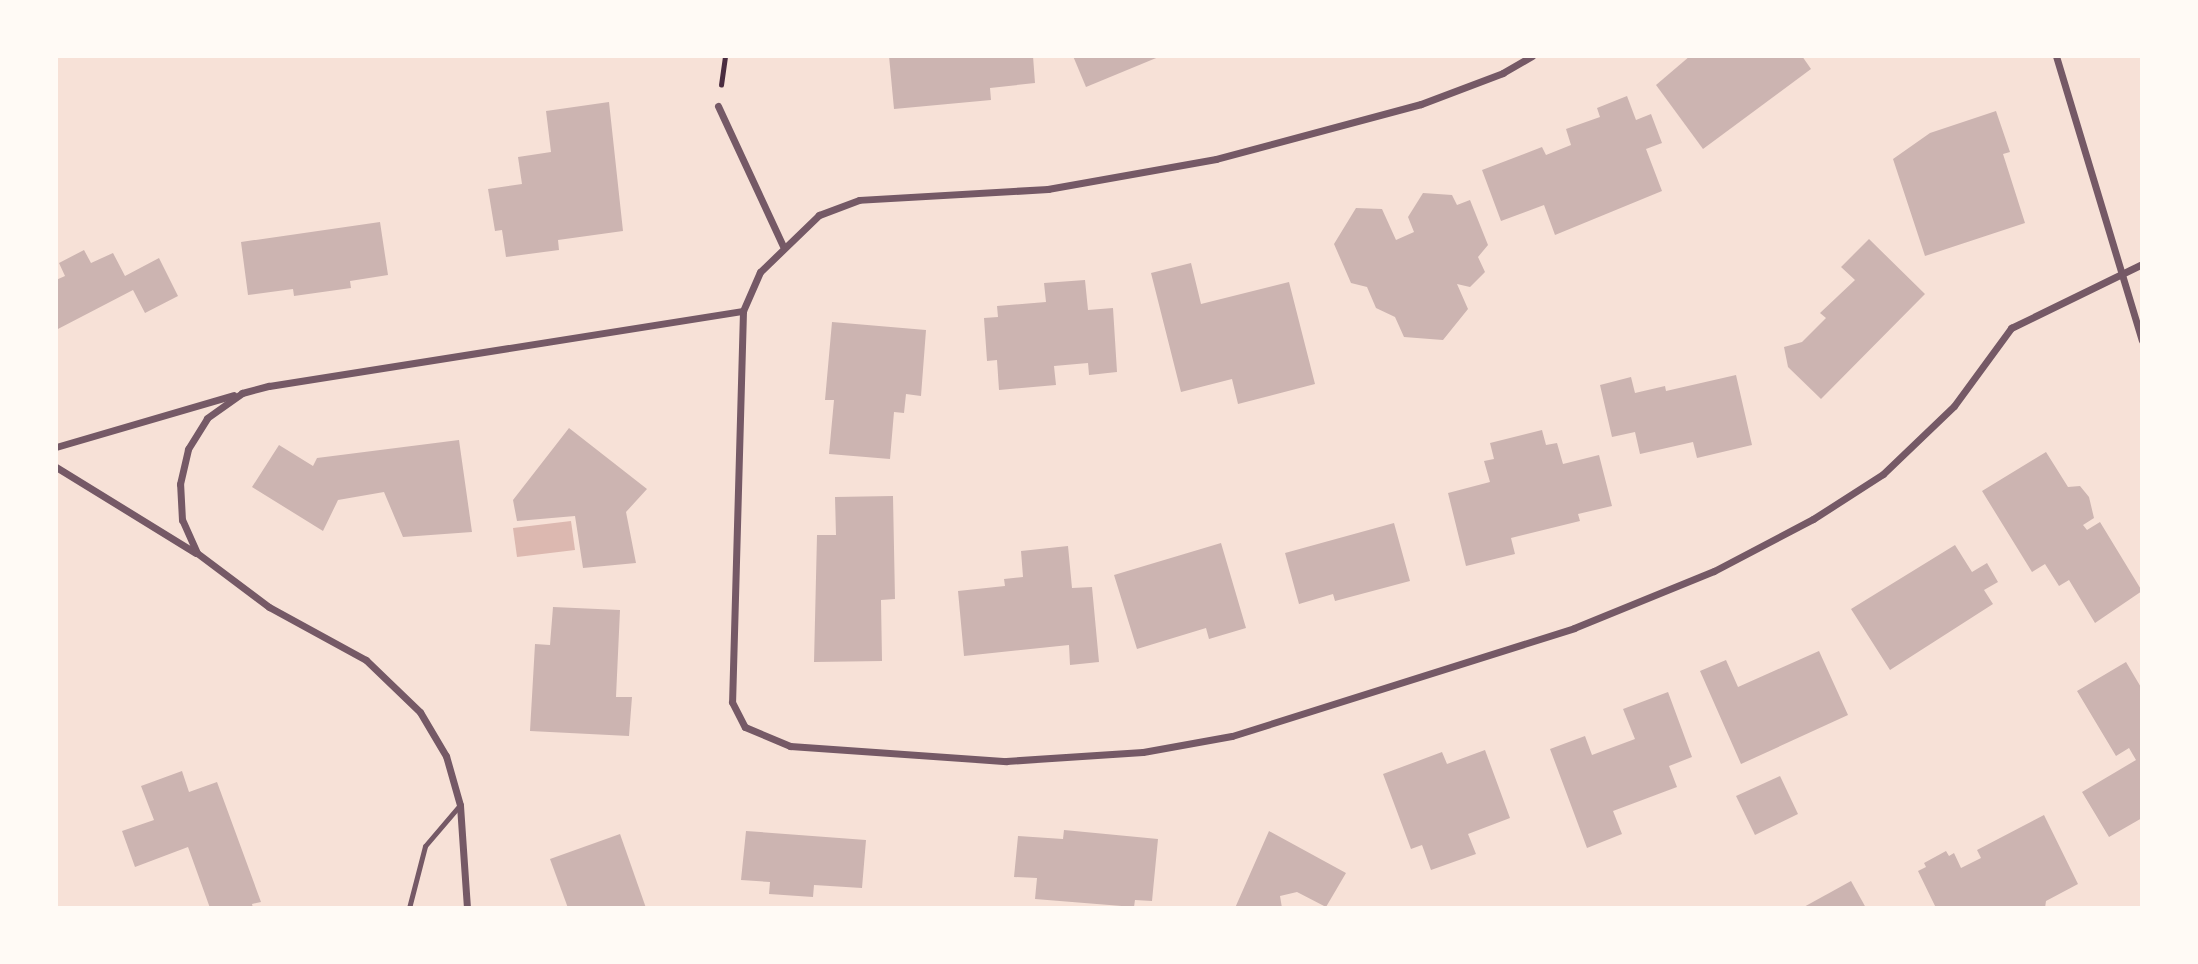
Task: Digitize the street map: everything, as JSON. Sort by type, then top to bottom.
[{"type":"street","points":[[1532,56],[1503,73],[1421,104],[1216,159],[1048,189],[859,200],[819,215],[783,246],[760,272],[743,311],[732,702],[745,727],[790,746],[1006,761],[1143,752],[1232,736],[1574,628],[1714,571],[1813,519],[1883,474],[1954,406],[2011,328],[2142,264]]},
{"type":"street","points":[[2056,56],[2142,340]]},
{"type":"street","points":[[718,106],[783,246]]},
{"type":"street","points":[[56,447],[242,393],[743,311]]},
{"type":"street","points":[[197,553],[181,508],[180,484],[188,449],[207,418],[242,393]]},
{"type":"street","points":[[56,467],[197,553],[269,607],[386,675],[420,712],[446,756],[460,804],[467,908]]},
{"type":"lane","points":[[409,908],[425,846],[460,804]]},
{"type":"shaded area","points":[[571,521],[575,550],[517,557],[513,528]]},
{"type":"building","points":[[889,56],[1033,56],[1035,83],[990,88],[991,100],[894,109]]},
{"type":"building","points":[[1073,56],[1161,56],[1086,87]]},
{"type":"building","points":[[1690,56],[1802,56],[1811,69],[1703,149],[1656,85]]},
{"type":"building","points":[[1627,96],[1636,120],[1651,114],[1662,143],[1646,149],[1662,191],[1555,235],[1544,205],[1501,221],[1482,170],[1542,147],[1546,155],[1571,145],[1566,129],[1600,117],[1597,108]]},
{"type":"building","points":[[609,102],[623,231],[558,240],[559,250],[506,257],[502,230],[495,231],[488,189],[522,184],[518,157],[551,152],[546,111]]},
{"type":"building","points":[[1996,111],[2010,152],[2003,154],[2025,223],[1925,256],[1893,159],[1930,133]]},
{"type":"building","points":[[1423,193],[1452,195],[1457,205],[1470,200],[1488,245],[1478,257],[1485,272],[1470,287],[1457,284],[1468,309],[1443,340],[1404,337],[1395,317],[1376,308],[1367,287],[1351,283],[1334,244],[1356,208],[1382,209],[1396,240],[1414,232],[1408,217]]},
{"type":"building","points":[[380,222],[388,275],[350,281],[351,288],[294,296],[293,289],[248,295],[241,242]]},
{"type":"building","points":[[1869,239],[1925,294],[1821,399],[1788,367],[1784,347],[1802,342],[1826,318],[1820,313],[1855,280],[1841,267]]},
{"type":"building","points":[[84,250],[91,263],[113,253],[125,276],[159,258],[178,296],[145,313],[133,290],[56,330],[56,280],[65,276],[59,263]]},
{"type":"building","points":[[1191,263],[1201,304],[1289,282],[1315,384],[1238,404],[1232,379],[1181,392],[1151,273]]},
{"type":"building","points":[[1085,280],[1088,310],[1113,308],[1117,372],[1089,375],[1088,363],[1054,366],[1056,385],[999,390],[997,360],[987,361],[984,318],[998,317],[997,306],[1046,302],[1044,283]]},
{"type":"building","points":[[832,322],[926,330],[921,396],[906,394],[904,413],[894,412],[890,459],[829,454],[834,400],[825,400]]},
{"type":"building","points":[[1736,375],[1752,445],[1697,458],[1693,442],[1640,454],[1635,432],[1612,437],[1600,385],[1631,377],[1635,393],[1665,386],[1666,391]]},
{"type":"building","points":[[569,428],[647,489],[626,512],[636,563],[583,568],[575,516],[517,521],[513,500]]},
{"type":"building","points":[[1542,430],[1546,445],[1557,443],[1563,464],[1599,455],[1612,506],[1578,514],[1580,521],[1511,538],[1515,554],[1466,566],[1448,493],[1490,482],[1484,461],[1494,459],[1490,443]]},
{"type":"building","points":[[459,440],[472,532],[403,537],[384,492],[338,500],[323,531],[252,487],[279,445],[313,466],[317,458]]},
{"type":"building","points":[[2046,452],[2068,487],[2080,486],[2089,497],[2094,518],[2083,525],[2087,530],[2100,522],[2142,591],[2095,623],[2069,580],[2059,586],[2045,564],[2032,572],[1982,491]]},
{"type":"building","points":[[893,496],[895,599],[881,600],[882,661],[814,662],[817,535],[836,535],[835,497]]},
{"type":"building","points":[[1394,523],[1410,581],[1335,601],[1333,594],[1299,604],[1285,553]]},
{"type":"building","points":[[1221,543],[1246,628],[1209,639],[1206,628],[1137,649],[1114,575]]},
{"type":"building","points":[[1955,545],[1972,572],[1987,563],[1998,582],[1984,590],[1993,604],[1890,670],[1851,609]]},
{"type":"building","points":[[1068,546],[1072,588],[1092,587],[1099,662],[1070,665],[1069,645],[964,656],[958,591],[1005,586],[1004,579],[1023,577],[1021,551]]},
{"type":"building","points":[[553,607],[620,610],[616,697],[632,697],[629,736],[530,731],[535,644],[550,645]]},
{"type":"building","points":[[1819,651],[1848,715],[1741,764],[1700,671],[1726,660],[1738,687]]},
{"type":"building","points":[[2126,662],[2142,689],[2142,818],[2109,837],[2082,792],[2136,760],[2129,748],[2116,756],[2077,691]]},
{"type":"building","points":[[1668,692],[1692,757],[1669,766],[1677,787],[1613,811],[1622,834],[1587,848],[1550,749],[1585,736],[1592,755],[1635,739],[1623,709]]},
{"type":"building","points":[[1485,750],[1510,818],[1468,834],[1476,854],[1431,870],[1422,845],[1411,849],[1383,774],[1442,752],[1447,764]]},
{"type":"building","points":[[182,771],[189,792],[217,782],[261,902],[252,904],[253,908],[210,908],[188,847],[135,867],[122,831],[154,820],[141,786]]},
{"type":"building","points":[[1780,776],[1798,814],[1755,835],[1736,796]]},
{"type":"building","points":[[2044,815],[2078,884],[2046,901],[2045,908],[1936,908],[1918,871],[1926,867],[1924,863],[1946,851],[1949,856],[1954,853],[1961,868],[1981,858],[1977,850]]},
{"type":"building","points":[[1064,830],[1158,839],[1152,901],[1135,900],[1134,907],[1035,899],[1037,878],[1014,877],[1018,836],[1063,839]]},
{"type":"building","points":[[746,831],[866,840],[862,888],[814,885],[813,897],[769,894],[770,882],[741,880]]},
{"type":"building","points":[[1269,831],[1346,873],[1326,907],[1297,892],[1280,896],[1282,908],[1235,908]]},
{"type":"building","points":[[620,834],[646,908],[568,908],[550,859]]},
{"type":"building","points":[[1851,881],[1866,908],[1802,908]]}]
